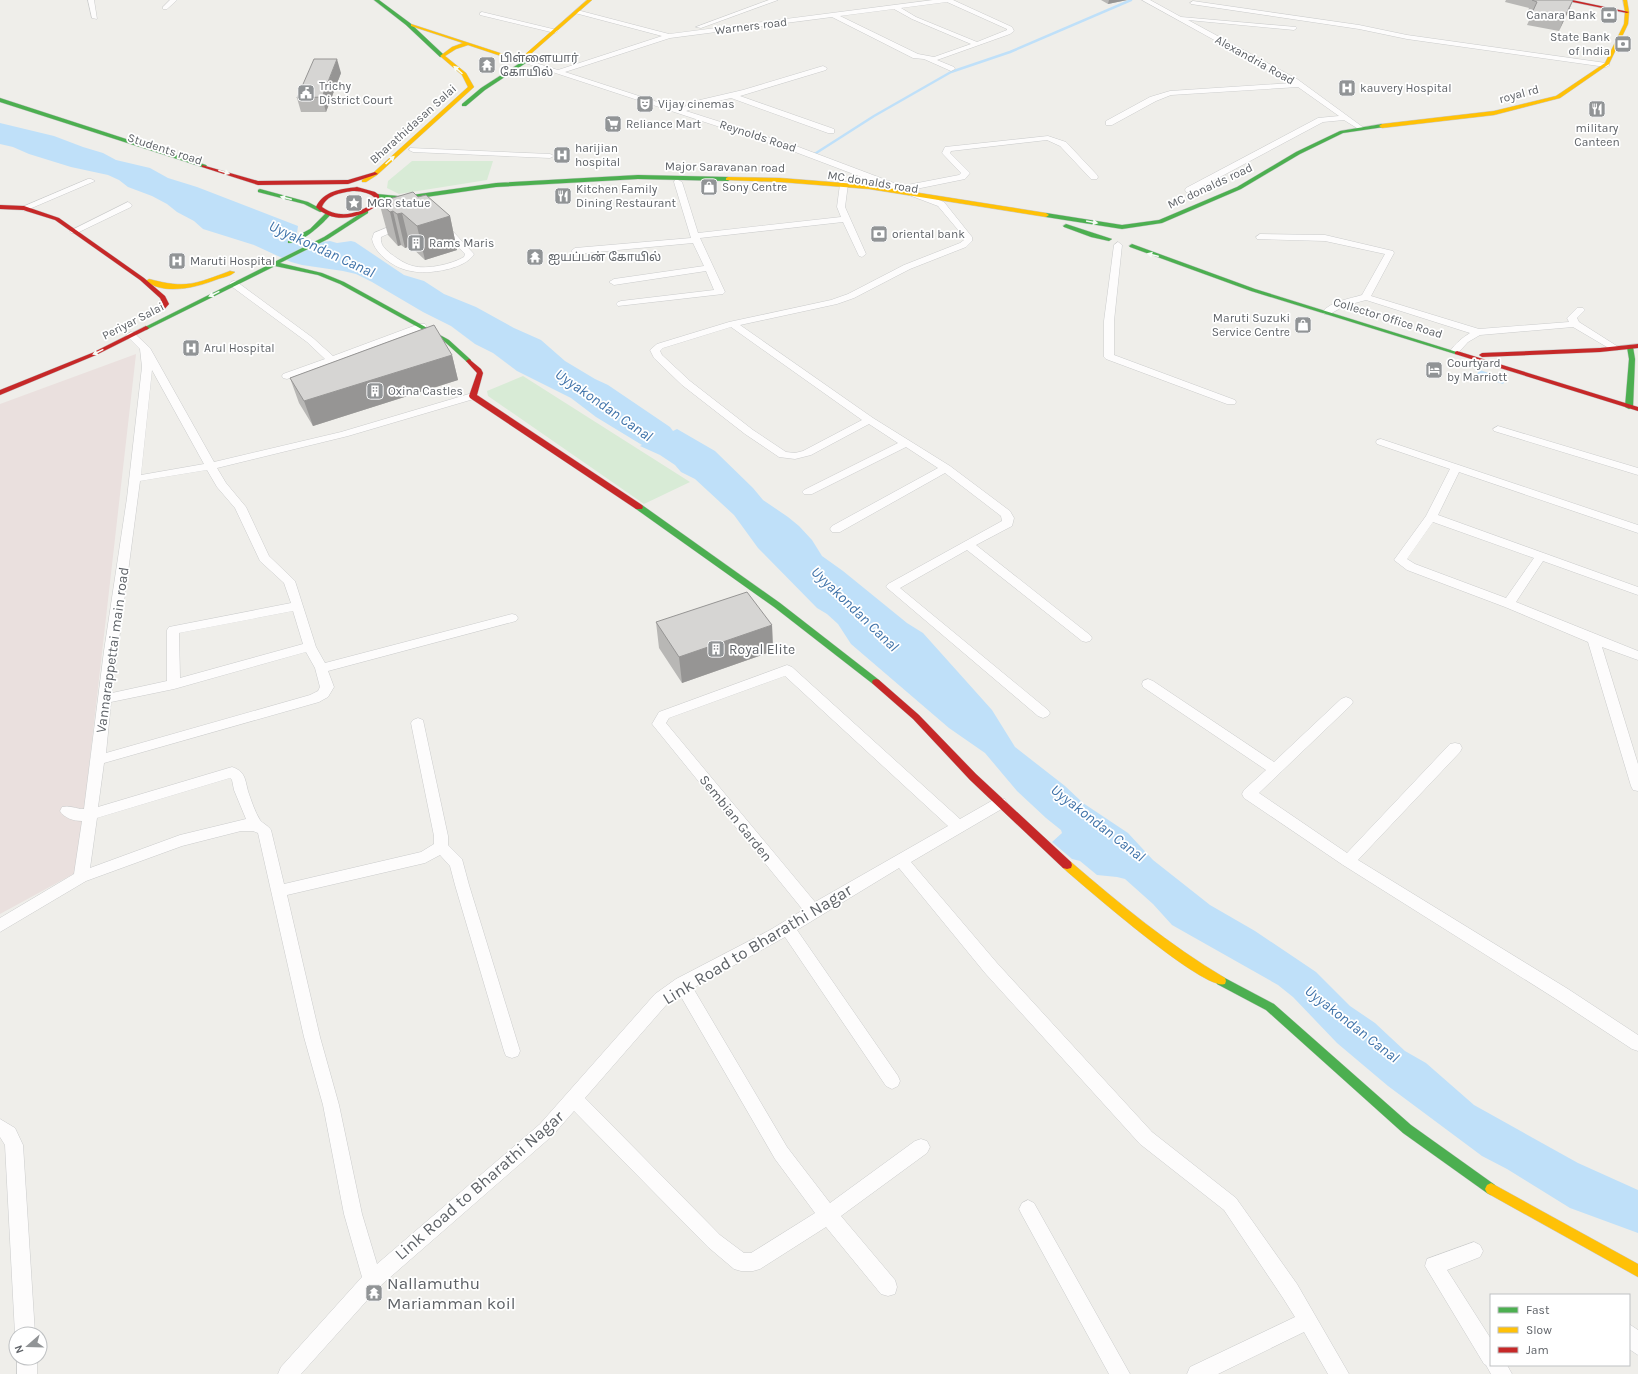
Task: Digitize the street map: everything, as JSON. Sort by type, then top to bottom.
[{"type":"main road","points":[[376,0],[408,24],[468,43]]},
{"type":"main road","name":"Bharathidasan Salai","points":[[370,209],[377,203],[375,184],[483,89],[526,62],[551,44],[581,13],[589,0]]},
{"type":"main road","points":[[1565,0],[1627,12]]},
{"type":"main road","name":"royal rd","points":[[1360,128],[1494,113],[1558,97],[1606,65],[1614,52],[1626,24],[1627,12],[1625,0]]},
{"type":"main road","name":"Bharathidasan Salai","points":[[468,43],[518,59],[523,58],[554,31],[600,1]]},
{"type":"main road","name":"Bharathidasan Salai","points":[[347,190],[375,174],[471,87],[471,84],[465,76],[408,24]]},
{"type":"main road","points":[[442,56],[461,44],[468,43]]},
{"type":"main road","points":[[471,87],[483,89]]},
{"type":"main road","points":[[0,100],[258,183],[303,191]]},
{"type":"main road","name":"Students road","points":[[0,108],[220,180],[306,203],[325,213]]},
{"type":"main road","name":"MC donalds road","points":[[678,182],[843,186],[941,204],[1061,221],[1122,227],[1160,222],[1239,188],[1298,153],[1342,132],[1360,128]]},
{"type":"main road","points":[[258,183],[348,182],[375,174]]},
{"type":"main road","name":"Major Saravanan road","points":[[347,190],[366,190],[387,198],[412,197],[496,185],[638,177],[780,180],[916,195],[1061,221]]},
{"type":"main road","name":"Major Saravanan road","points":[[325,213],[346,216],[370,209],[430,204],[497,191],[678,182]]},
{"type":"main road","points":[[279,248],[312,230],[325,213],[320,207],[320,203],[324,199],[335,193],[347,190]]},
{"type":"main road","points":[[318,192],[335,193]]},
{"type":"main road","points":[[0,207],[24,208],[57,219],[142,279],[166,300],[166,304],[153,314]]},
{"type":"main road","points":[[274,264],[326,238],[370,209]]},
{"type":"main road","points":[[1061,221],[1093,236],[1109,239],[1118,245],[1132,246],[1144,244],[1160,222]]},
{"type":"main road","points":[[1109,239],[1107,236],[1110,230],[1122,227],[1130,228],[1148,237],[1176,261]]},
{"type":"main road","name":"Collector Office Road","points":[[1132,246],[1253,290],[1455,351],[1634,408]]},
{"type":"main road","points":[[274,264],[320,274],[342,283],[447,341],[476,367],[480,373],[473,396],[638,506],[777,605],[864,671],[916,717],[1000,803],[1058,858],[1122,913],[1203,971],[1270,1007],[1407,1128],[1494,1191],[1625,1265],[1638,1270]]},
{"type":"main road","name":"Periyar Salai","points":[[0,393],[94,354],[274,264]]},
{"type":"main road","points":[[142,279],[167,287],[193,286],[235,271],[186,297]]},
{"type":"main road","name":"Periyar Salai","points":[[0,383],[85,348],[173,304]]},
{"type":"main road","points":[[1469,356],[1634,346],[1632,359],[1634,408]]},
{"type":"street","points":[[91,0],[95,18]]},
{"type":"street","points":[[165,8],[174,0]]},
{"type":"street","points":[[581,13],[669,36],[774,0]]},
{"type":"street","points":[[925,59],[934,59],[1011,31],[1010,28],[948,0]]},
{"type":"street","name":"Warners road","points":[[558,72],[669,36],[948,0]]},
{"type":"street","name":"Alexandria Road","points":[[1145,0],[1299,85],[1360,128]]},
{"type":"street","points":[[1193,3],[1359,27],[1407,37],[1606,65]]},
{"type":"street","points":[[895,7],[914,18],[977,44]]},
{"type":"street","points":[[482,14],[554,31]]},
{"type":"street","points":[[833,15],[916,56],[951,69]]},
{"type":"street","points":[[1178,17],[1294,28]]},
{"type":"street","name":"Reynolds Road","points":[[526,62],[793,148],[941,204]]},
{"type":"street","points":[[680,111],[703,102],[823,68]]},
{"type":"street","points":[[1109,123],[1153,99],[1170,94],[1299,85]]},
{"type":"street","points":[[731,95],[831,131]]},
{"type":"street","points":[[1189,190],[1320,120],[1347,118]]},
{"type":"street","points":[[902,189],[962,177],[966,173],[946,153],[948,149],[1048,138],[1063,144],[1094,177]]},
{"type":"street","points":[[413,150],[550,156]]},
{"type":"street","points":[[24,208],[91,181]]},
{"type":"street","points":[[621,304],[720,292],[696,238],[678,182]]},
{"type":"street","points":[[843,186],[842,207],[862,254]]},
{"type":"street","points":[[869,420],[807,453],[795,456],[783,455],[749,432],[686,383],[657,356],[655,350],[660,346],[732,324],[834,302],[851,296],[907,267],[963,245],[968,241],[968,237],[941,204]]},
{"type":"street","points":[[74,231],[128,205]]},
{"type":"street","points":[[575,251],[696,238],[846,219]]},
{"type":"street","points":[[410,221],[377,235],[376,238],[379,247],[390,257],[411,268],[424,269],[443,267],[468,259],[470,254],[437,220]]},
{"type":"street","points":[[1260,237],[1326,238],[1390,253],[1366,297]]},
{"type":"street","points":[[1118,245],[1109,321],[1109,357],[1231,402]]},
{"type":"street","points":[[614,282],[710,268]]},
{"type":"street","points":[[234,284],[310,340],[331,359]]},
{"type":"street","points":[[1327,312],[1334,306],[1366,297],[1478,332],[1575,324]]},
{"type":"street","points":[[1580,310],[1572,318],[1575,324],[1615,348]]},
{"type":"street","points":[[732,324],[869,420],[946,468],[1001,510],[1008,518],[1008,523],[892,587],[1043,713]]},
{"type":"street","points":[[287,376],[422,326]]},
{"type":"street","points":[[1455,351],[1466,340],[1478,332]]},
{"type":"street","points":[[98,760],[314,699],[323,694],[327,687],[321,668],[310,647],[290,581],[264,558],[240,507],[221,485],[145,348],[131,335]]},
{"type":"street","name":"Vannarappettai main road","points":[[81,877],[135,479],[147,367],[145,348]]},
{"type":"street","points":[[135,479],[211,466],[344,434],[473,396]]},
{"type":"street","points":[[1498,430],[1638,472]]},
{"type":"street","points":[[1381,442],[1638,529]]},
{"type":"street","points":[[808,492],[906,443]]},
{"type":"street","points":[[836,528],[946,468]]},
{"type":"street","points":[[1456,468],[1431,517],[1400,560],[1411,567],[1509,604],[1638,656]]},
{"type":"street","points":[[1431,517],[1638,591]]},
{"type":"street","points":[[968,545],[1086,638]]},
{"type":"street","points":[[1509,604],[1540,556]]},
{"type":"street","points":[[174,684],[173,630],[298,606]]},
{"type":"street","points":[[321,668],[512,618]]},
{"type":"street","points":[[1593,639],[1638,786]]},
{"type":"street","points":[[104,699],[174,684],[310,647]]},
{"type":"street","name":"Sembian Garden","points":[[813,911],[659,724],[664,715],[787,670],[959,826]]},
{"type":"street","points":[[1148,684],[1275,769]]},
{"type":"street","points":[[1346,702],[1249,794],[1348,861],[1562,994],[1638,1044]]},
{"type":"street","points":[[418,723],[441,836],[440,848]]},
{"type":"street","points":[[1348,861],[1455,748]]},
{"type":"street","points":[[67,811],[76,815],[89,815],[232,772],[239,778],[241,790],[255,825]]},
{"type":"street","name":"Link Road to Bharathi Nagar","points":[[288,1374],[372,1280],[546,1130],[660,999],[682,984],[788,929],[813,911],[1000,803]]},
{"type":"street","points":[[0,926],[81,877],[180,841],[240,825],[255,825],[264,830],[312,1037],[330,1105],[353,1214],[372,1280]]},
{"type":"street","points":[[279,890],[425,857],[440,848]]},
{"type":"street","points":[[440,848],[457,863],[462,885],[512,1051]]},
{"type":"street","points":[[901,860],[991,968],[1146,1138],[1230,1204],[1290,1291],[1338,1374]]},
{"type":"street","points":[[788,929],[892,1081]]},
{"type":"street","points":[[682,984],[781,1153],[828,1215],[888,1287]]},
{"type":"street","points":[[574,1099],[714,1241],[741,1262],[753,1262],[772,1252],[828,1215],[921,1147]]},
{"type":"street","points":[[0,1127],[9,1134],[14,1146],[25,1326]]},
{"type":"street","points":[[1028,1209],[1120,1374]]},
{"type":"street","points":[[1474,1250],[1434,1266],[1490,1355]]},
{"type":"street","points":[[1197,1374],[1307,1321]]},
{"type":"street","points":[[1630,1335],[1638,1345]]},
{"type":"shaded area","points":[[136,354],[77,872],[0,914],[0,404]]},
{"type":"green space","points":[[412,161],[493,161],[487,180],[399,194],[387,188],[388,181]]},
{"type":"green space","points":[[523,376],[690,482],[644,504],[488,396],[487,391]]},
{"type":"water","name":"Uyyakondan Canal","points":[[0,123],[54,136],[103,153],[116,160],[150,168],[168,178],[197,187],[298,226],[297,233],[308,240],[321,242],[330,241],[337,243],[351,241],[355,242],[404,275],[424,281],[444,294],[476,307],[514,328],[541,340],[565,361],[608,385],[670,427],[673,431],[677,429],[715,451],[753,488],[763,500],[799,526],[812,540],[822,556],[843,571],[907,623],[923,633],[992,710],[1015,747],[1065,786],[1083,803],[1128,833],[1153,860],[1210,905],[1255,931],[1316,972],[1350,1006],[1375,1023],[1405,1051],[1426,1063],[1474,1105],[1578,1163],[1638,1190],[1638,1233],[1570,1208],[1507,1169],[1482,1156],[1388,1086],[1337,1043],[1293,997],[1278,985],[1172,925],[1153,904],[1125,879],[1097,875],[1080,861],[1072,859],[1052,842],[1062,833],[1061,830],[1017,791],[985,753],[949,728],[851,644],[838,624],[827,614],[817,608],[758,548],[734,515],[695,479],[681,472],[675,465],[660,455],[640,446],[642,445],[596,417],[571,398],[517,371],[493,353],[475,344],[451,326],[423,312],[372,282],[356,274],[291,262],[254,245],[203,229],[194,221],[177,212],[167,204],[152,196],[128,187],[119,180],[108,175],[71,167],[0,144]]},
{"type":"water","points":[[1480,370],[1506,379],[1503,384],[1476,375]]},
{"type":"building","points":[[1532,0],[1573,0],[1564,18],[1532,13],[1537,2]]},
{"type":"building","points":[[314,59],[337,59],[322,97],[297,98]]},
{"type":"building","points":[[413,192],[418,197],[426,195],[450,216],[417,226],[402,213],[397,214],[393,211],[390,212],[379,202]]},
{"type":"building","points":[[434,325],[452,355],[304,401],[290,378]]},
{"type":"building","points":[[747,592],[772,625],[679,657],[656,622]]},
{"type":"waterway","points":[[813,155],[874,116],[951,72],[1010,52],[1131,0]]},
{"type":"traffic: fast","points":[[376,0],[408,24],[442,56]]},
{"type":"traffic: fast","points":[[464,105],[483,89],[533,57]]},
{"type":"traffic: fast","points":[[0,100],[204,166]]},
{"type":"traffic: fast","points":[[1046,215],[1122,227],[1160,222],[1239,188],[1298,153],[1342,132],[1382,126]]},
{"type":"traffic: fast","points":[[377,196],[398,198],[412,197],[496,185],[638,177],[728,179]]},
{"type":"traffic: fast","points":[[260,191],[306,203],[322,211]]},
{"type":"traffic: fast","points":[[146,328],[326,238],[366,212]]},
{"type":"traffic: fast","points":[[290,242],[312,230],[328,214]]},
{"type":"traffic: fast","points":[[1066,226],[1093,236],[1109,239]]},
{"type":"traffic: fast","points":[[1132,246],[1253,290],[1457,353]]},
{"type":"traffic: fast","points":[[274,264],[320,274],[342,283],[447,341],[469,361]]},
{"type":"traffic: fast","points":[[1629,407],[1632,359],[1630,347]]},
{"type":"traffic: fast","points":[[639,507],[777,605],[876,682]]},
{"type":"traffic: fast","points":[[1221,981],[1270,1007],[1407,1129],[1491,1189]]},
{"type":"traffic: slow","points":[[364,181],[375,174],[471,87],[464,74],[442,56],[454,48],[468,43],[512,58],[523,58],[590,0]]},
{"type":"traffic: slow","points":[[1382,126],[1494,113],[1558,97],[1607,64],[1626,24],[1627,12],[1625,0]]},
{"type":"traffic: slow","points":[[413,25],[468,43]]},
{"type":"traffic: slow","points":[[728,179],[780,180],[869,187],[1046,215]]},
{"type":"traffic: slow","points":[[149,281],[161,285],[182,287],[200,284],[232,272]]},
{"type":"traffic: slow","points":[[1067,865],[1160,942],[1221,981]]},
{"type":"traffic: slow","points":[[1491,1189],[1638,1271]]},
{"type":"traffic: jam","points":[[1565,0],[1627,12]]},
{"type":"traffic: jam","points":[[204,166],[258,183],[348,182],[375,174]]},
{"type":"traffic: jam","points":[[357,189],[373,193],[377,196],[377,203],[364,212],[348,216],[333,215],[319,207],[321,202],[329,195],[340,191],[357,189]]},
{"type":"traffic: jam","points":[[0,207],[24,208],[57,219],[142,279],[163,297],[166,304],[160,311]]},
{"type":"traffic: jam","points":[[0,393],[94,354],[146,328]]},
{"type":"traffic: jam","points":[[1482,355],[1600,350],[1638,346]]},
{"type":"traffic: jam","points":[[1457,353],[1638,409]]},
{"type":"traffic: jam","points":[[469,361],[479,370],[480,373],[473,396],[639,507]]},
{"type":"traffic: jam","points":[[876,682],[916,717],[973,777],[1067,865]]},
{"type":"place","name":"Canara Bank","points":[[1609,15]]},
{"type":"place","name":"State Bank of India","points":[[1623,44]]},
{"type":"place","name":"பிள்ளையார் கோயில்","points":[[487,65]]},
{"type":"place","name":"kauvery Hospital","points":[[1347,88]]},
{"type":"place","name":"Trichy District Court","points":[[306,93]]},
{"type":"place","name":"Vijay cinemas","points":[[645,104]]},
{"type":"place","name":"military Canteen","points":[[1597,109]]},
{"type":"place","name":"Reliance Mart","points":[[613,124]]},
{"type":"place","name":"harijian hospital","points":[[562,155]]},
{"type":"place","name":"Sony Centre","points":[[709,187]]},
{"type":"place","name":"Kitchen Family Dining Restaurant","points":[[563,196]]},
{"type":"place","name":"MGR statue","points":[[354,203]]},
{"type":"place","name":"oriental bank","points":[[879,234]]},
{"type":"place","name":"Rams Maris","points":[[416,243]]},
{"type":"place","name":"ஐயப்பன் கோயில்","points":[[535,257]]},
{"type":"place","name":"Maruti Hospital","points":[[177,261]]},
{"type":"place","name":"Maruti Suzuki Service Centre","points":[[1303,325]]},
{"type":"place","name":"Arul Hospital","points":[[191,348]]},
{"type":"place","name":"Courtyard by Marriott","points":[[1434,370]]},
{"type":"place","name":"Oxina Castles","points":[[375,391]]},
{"type":"place","name":"Royal Elite","points":[[716,649]]},
{"type":"place","name":"Nallamuthu Mariamman koil","points":[[374,1293]]}]
